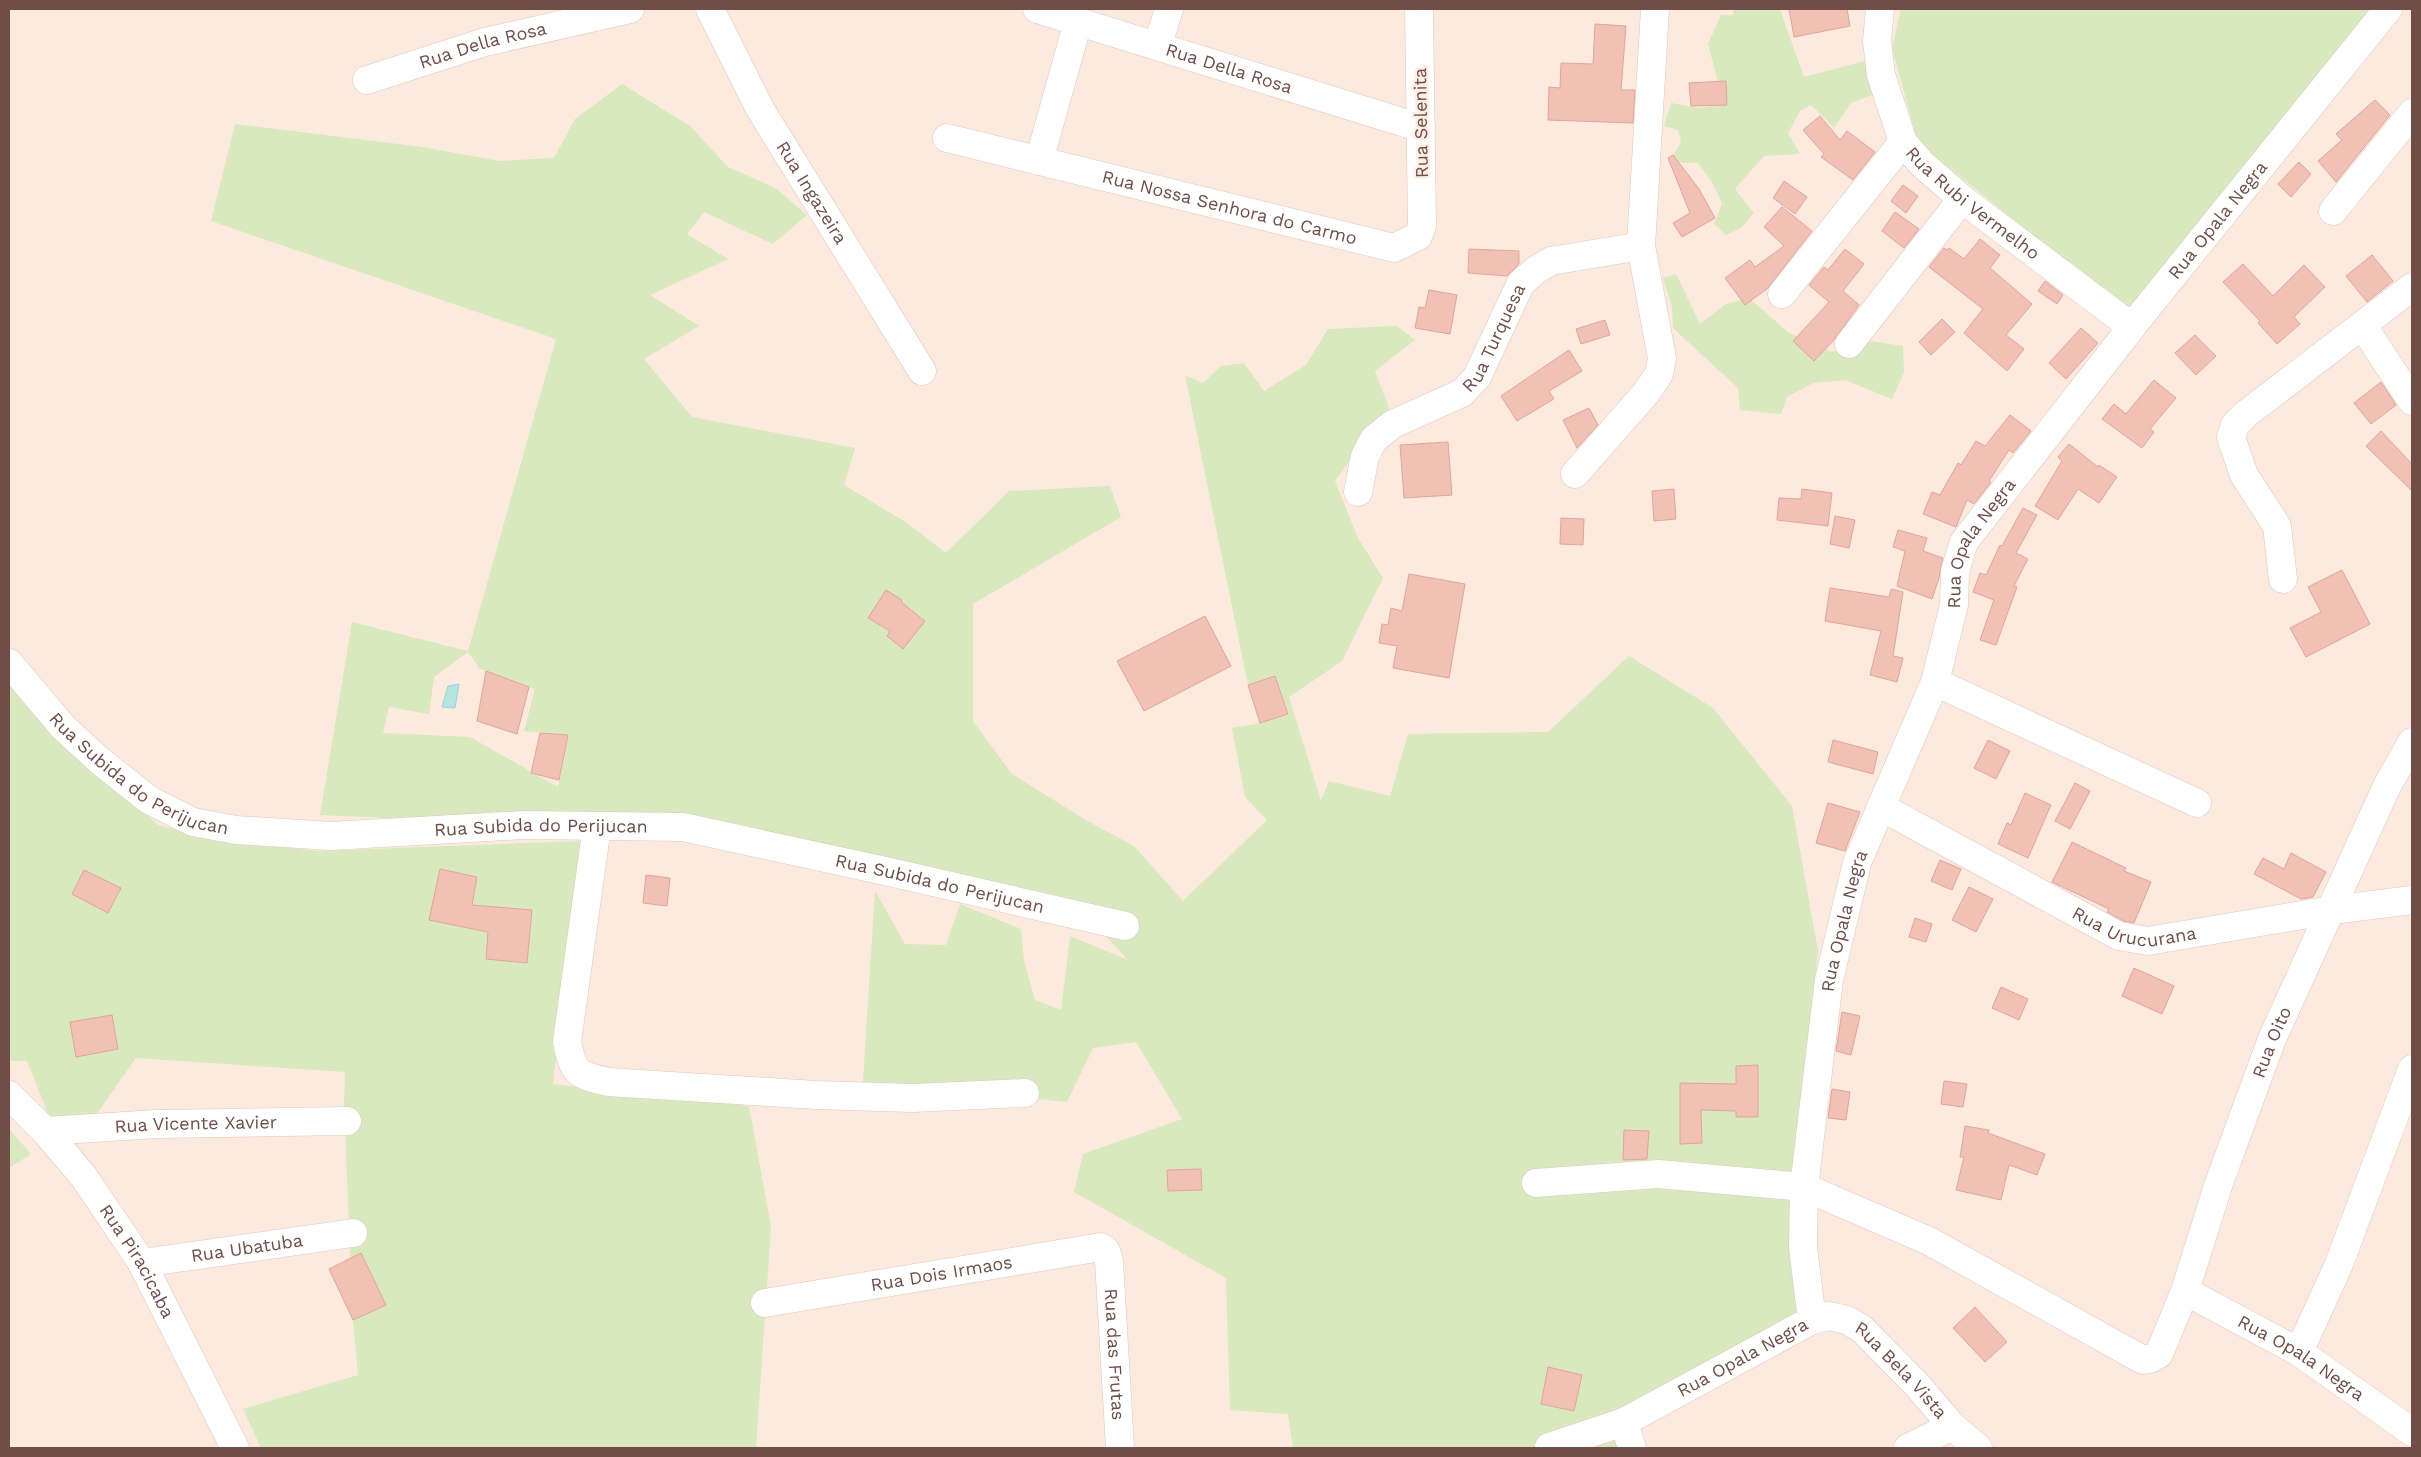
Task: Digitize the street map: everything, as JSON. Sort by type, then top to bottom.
[{"type":"street","name":"Rua Della Rosa","points":[[366,80],[485,42],[630,9]]},
{"type":"street","name":"Rua Ingazeira","points":[[710,9],[760,109],[922,371]]},
{"type":"street","name":"Rua Della Rosa","points":[[1037,9],[1158,44],[1421,128]]},
{"type":"street","points":[[1158,44],[1169,9]]},
{"type":"street","name":"Rua Selenita","points":[[1418,236],[1422,226],[1419,9]]},
{"type":"street","points":[[1575,474],[1646,393],[1659,374],[1662,358],[1641,246],[1655,9]]},
{"type":"street","name":"Rua Rubi Vermelho","points":[[1880,9],[1877,40],[1881,75],[1903,142],[1921,163],[1962,198],[2132,327]]},
{"type":"street","name":"Rua Opala Negra","points":[[1549,1446],[1624,1422],[1812,1320],[1803,1247],[1804,1187],[1828,980],[1857,863],[1935,682],[1954,605],[1955,571],[1964,542],[2132,327],[2388,9]]},
{"type":"street","points":[[1040,161],[1078,22]]},
{"type":"street","points":[[2333,210],[2412,113]]},
{"type":"street","name":"Rua Nossa Senhora do Carmo","points":[[947,138],[1394,248],[1418,236]]},
{"type":"street","points":[[1782,294],[1903,142]]},
{"type":"street","points":[[1849,344],[1962,198]]},
{"type":"street","name":"Rua Turquesa","points":[[1358,492],[1365,456],[1374,439],[1393,424],[1462,393],[1476,376],[1521,283],[1536,270],[1552,261],[1641,246]]},
{"type":"street","points":[[2283,579],[2277,526],[2244,475],[2231,436],[2235,425],[2246,414],[2412,287]]},
{"type":"street","points":[[2363,326],[2412,401]]},
{"type":"street","name":"Rua Subida do Perijucan","points":[[9,663],[63,727],[99,760],[149,800],[194,822],[236,830],[331,836],[524,825],[683,827],[1125,926]]},
{"type":"street","points":[[1935,682],[2197,803]]},
{"type":"street","name":"Rua Oito","points":[[1804,1187],[1929,1241],[2143,1360],[2150,1359],[2159,1354],[2185,1291],[2219,1183],[2272,1039],[2387,786],[2412,742]]},
{"type":"street","name":"Rua Urucurana","points":[[1881,807],[2119,936],[2131,939],[2148,941],[2332,910],[2412,900]]},
{"type":"street","points":[[597,826],[567,1042],[571,1062],[581,1075],[608,1082],[816,1095],[913,1098],[1025,1093]]},
{"type":"street","points":[[2299,1352],[2339,1264],[2412,1069]]},
{"type":"street","name":"Rua Piracicaba","points":[[9,1095],[45,1131],[84,1178],[142,1263],[236,1448]]},
{"type":"street","name":"Rua Vicente Xavier","points":[[45,1131],[157,1124],[347,1120]]},
{"type":"street","points":[[1536,1183],[1658,1174],[1804,1187]]},
{"type":"street","name":"Rua Ubatuba","points":[[142,1263],[353,1233]]},
{"type":"street","name":"Rua Dois Irmaos","points":[[765,1303],[1101,1247],[1106,1251],[1109,1261]]},
{"type":"street","name":"Rua das Frutas","points":[[1109,1261],[1120,1448]]},
{"type":"street","name":"Rua Opala Negra","points":[[2185,1291],[2299,1352],[2412,1432]]},
{"type":"street","name":"Rua Bela Vista","points":[[1812,1320],[1829,1316],[1847,1320],[1862,1329],[1918,1386],[1952,1426],[1978,1448]]},
{"type":"street","points":[[1624,1422],[1632,1448]]},
{"type":"street","points":[[1908,1448],[1952,1426]]},
{"type":"green space","points":[[1732,9],[1780,9],[1804,77],[1869,60],[1877,93],[1851,103],[1834,128],[1811,105],[1800,111],[1788,133],[1800,154],[1764,156],[1735,189],[1754,213],[1741,228],[1726,235],[1714,224],[1722,203],[1712,182],[1698,163],[1669,162],[1681,142],[1678,130],[1664,126],[1671,103],[1699,108],[1724,104],[1708,44],[1721,15],[1734,15]]},
{"type":"green space","points":[[1901,9],[2386,9],[2138,319],[1918,143],[1892,48]]},
{"type":"green space","points":[[622,84],[690,126],[728,167],[775,188],[807,215],[773,244],[704,212],[687,234],[728,259],[650,295],[699,326],[644,359],[692,417],[855,448],[844,485],[904,521],[946,553],[1009,491],[1110,486],[1121,517],[973,604],[973,721],[1012,774],[1089,822],[1134,846],[1183,901],[1267,820],[1245,797],[1232,728],[1261,723],[1289,714],[1275,676],[1248,685],[1185,375],[1203,383],[1221,366],[1244,363],[1264,391],[1306,365],[1328,329],[1397,326],[1415,340],[1375,371],[1389,408],[1335,481],[1358,538],[1383,578],[1342,661],[1289,697],[1321,801],[1329,781],[1390,796],[1408,734],[1548,732],[1629,656],[1713,708],[1792,806],[1818,951],[1813,999],[1798,1314],[1615,1438],[1618,1448],[1293,1448],[1288,1414],[1230,1410],[1226,1278],[1074,1192],[1083,1154],[1182,1119],[1136,1042],[1093,1048],[1067,1102],[989,1094],[913,1098],[863,1082],[875,891],[905,944],[946,945],[960,904],[1021,929],[1024,961],[1035,1000],[1061,1010],[1070,936],[1128,960],[1076,904],[790,850],[539,825],[320,815],[352,622],[468,651],[556,339],[211,221],[235,124],[422,147],[499,161],[554,158],[575,119]],"holes":[[[468,652],[480,669],[535,689],[524,731],[568,735],[558,787],[470,737],[383,733],[389,707],[429,714],[434,677]]]},
{"type":"green space","points":[[1676,274],[1700,324],[1726,304],[1749,298],[1788,332],[1831,352],[1870,341],[1903,346],[1904,372],[1892,399],[1845,380],[1813,383],[1787,397],[1781,414],[1740,410],[1738,388],[1673,328],[1672,307],[1663,278]]},
{"type":"green space","points":[[9,684],[158,825],[218,841],[319,851],[581,841],[553,1084],[749,1106],[771,1227],[756,1448],[261,1448],[243,1409],[358,1375],[353,1320],[344,1104],[345,1072],[136,1058],[93,1119],[49,1116],[27,1061],[9,1061]]},
{"type":"green space","points":[[9,1129],[31,1154],[9,1168]]},
{"type":"water","points":[[459,684],[455,708],[442,707],[448,686]]},
{"type":"building","points":[[1789,9],[1847,9],[1850,26],[1794,37]]},
{"type":"building","points":[[1595,24],[1626,26],[1621,90],[1635,90],[1633,123],[1548,120],[1549,87],[1560,88],[1561,63],[1593,64]]},
{"type":"building","points":[[1726,81],[1727,105],[1691,106],[1689,83]]},
{"type":"building","points":[[2375,100],[2390,115],[2336,182],[2318,161],[2342,140],[2336,134]]},
{"type":"building","points":[[1820,116],[1840,140],[1847,131],[1875,152],[1853,180],[1821,157],[1824,154],[1803,130]]},
{"type":"building","points":[[1673,155],[1699,189],[1715,218],[1682,237],[1673,223],[1690,213],[1668,158]]},
{"type":"building","points":[[2299,162],[2311,174],[2291,197],[2278,184]]},
{"type":"building","points":[[1784,181],[1807,197],[1795,214],[1773,198]]},
{"type":"building","points":[[1903,185],[1918,196],[1906,213],[1891,201]]},
{"type":"building","points":[[1782,207],[1812,231],[1768,288],[1745,305],[1725,278],[1750,260],[1755,267],[1784,246],[1764,227]]},
{"type":"building","points":[[1895,212],[1919,229],[1904,248],[1882,231]]},
{"type":"building","points":[[1980,239],[2000,255],[1990,268],[2032,304],[2006,335],[2024,349],[2007,371],[1964,333],[1983,309],[1929,267],[1944,248],[1947,250],[1949,248],[1964,259]]},
{"type":"building","points":[[1469,249],[1519,251],[1519,264],[1507,276],[1468,273]]},
{"type":"building","points":[[1845,249],[1864,264],[1843,291],[1859,305],[1835,339],[1814,361],[1793,341],[1829,302],[1809,285],[1824,267],[1828,270]]},
{"type":"building","points":[[2372,255],[2393,281],[2367,302],[2346,276]]},
{"type":"building","points":[[2243,264],[2273,296],[2304,265],[2325,287],[2294,317],[2300,324],[2277,344],[2258,323],[2260,321],[2223,282]]},
{"type":"building","points":[[2045,281],[2063,295],[2057,304],[2038,291]]},
{"type":"building","points":[[1429,290],[1457,295],[1450,334],[1415,328],[1419,307],[1425,308]]},
{"type":"building","points":[[1942,319],[1955,332],[1931,355],[1919,342]]},
{"type":"building","points":[[1605,320],[1610,335],[1581,344],[1576,329]]},
{"type":"building","points":[[2081,328],[2098,343],[2066,379],[2049,363]]},
{"type":"building","points":[[2195,335],[2216,356],[2196,375],[2175,353]]},
{"type":"building","points":[[1569,350],[1582,371],[1549,391],[1554,399],[1517,421],[1501,396]]},
{"type":"building","points":[[2154,380],[2176,398],[2150,429],[2154,432],[2142,448],[2102,419],[2114,404],[2126,414]]},
{"type":"building","points":[[2381,382],[2396,405],[2371,424],[2354,403]]},
{"type":"building","points":[[1589,408],[1598,425],[1577,448],[1563,420]]},
{"type":"building","points":[[2010,415],[2031,431],[2013,453],[2009,450],[1989,481],[1991,482],[1974,504],[1967,500],[1956,527],[1923,514],[1932,492],[1940,495],[1958,463],[1961,465],[1976,441],[1985,446]]},
{"type":"building","points":[[2381,431],[2412,464],[2412,491],[2366,446]]},
{"type":"building","points":[[1448,442],[1452,495],[1404,498],[1400,445]]},
{"type":"building","points":[[2069,444],[2098,467],[2099,465],[2117,477],[2099,503],[2078,489],[2058,520],[2035,506],[2062,461],[2058,457]]},
{"type":"building","points":[[1674,489],[1676,519],[1654,521],[1652,491]]},
{"type":"building","points":[[1802,489],[1832,493],[1828,526],[1777,520],[1779,498],[1801,499]]},
{"type":"building","points":[[2023,508],[2037,515],[2016,553],[2028,559],[2014,586],[2017,587],[1996,645],[1980,640],[1994,600],[1973,592],[1980,573],[1986,575],[2000,545],[2002,546]]},
{"type":"building","points":[[1835,516],[1855,520],[1849,548],[1830,544]]},
{"type":"building","points":[[1561,518],[1584,519],[1583,545],[1560,544]]},
{"type":"building","points":[[1898,530],[1927,538],[1923,551],[1943,558],[1932,599],[1897,586],[1905,551],[1893,547]]},
{"type":"building","points":[[2342,570],[2370,624],[2306,657],[2290,628],[2321,612],[2308,587]]},
{"type":"building","points":[[1409,574],[1465,584],[1449,678],[1393,668],[1397,646],[1379,643],[1382,624],[1388,625],[1391,608],[1402,611]]},
{"type":"building","points":[[1830,588],[1889,597],[1891,589],[1903,592],[1893,656],[1903,658],[1897,682],[1870,675],[1881,631],[1825,621]]},
{"type":"building","points":[[886,590],[902,600],[901,602],[925,621],[903,649],[887,636],[890,631],[868,618]]},
{"type":"building","points":[[1205,616],[1231,666],[1144,711],[1117,661]]},
{"type":"building","points":[[486,671],[529,687],[517,734],[477,721]]},
{"type":"building","points":[[1275,676],[1288,714],[1260,723],[1248,685]]},
{"type":"building","points":[[540,733],[568,735],[559,780],[531,773]]},
{"type":"building","points":[[1833,740],[1878,752],[1873,774],[1828,762]]},
{"type":"building","points":[[1988,740],[2010,751],[1996,779],[1974,768]]},
{"type":"building","points":[[2075,783],[2090,791],[2070,829],[2055,821]]},
{"type":"building","points":[[2025,793],[2051,805],[2028,858],[1998,844],[2007,823],[2011,825]]},
{"type":"building","points":[[1828,803],[1860,812],[1845,851],[1816,843]]},
{"type":"building","points":[[2072,842],[2126,868],[2124,871],[2151,882],[2134,923],[2124,921],[2107,912],[2109,909],[2052,882]]},
{"type":"building","points":[[2291,853],[2326,872],[2313,897],[2301,899],[2254,874],[2263,858],[2284,869]]},
{"type":"building","points":[[1940,860],[1961,869],[1952,890],[1931,881]]},
{"type":"building","points":[[440,869],[477,877],[472,905],[532,910],[527,963],[486,959],[488,932],[429,920]]},
{"type":"building","points":[[84,870],[121,888],[108,913],[72,894]]},
{"type":"building","points":[[646,875],[670,878],[667,906],[643,903]]},
{"type":"building","points":[[1969,887],[1993,899],[1976,932],[1952,920]]},
{"type":"building","points":[[1915,918],[1932,924],[1926,942],[1909,937]]},
{"type":"building","points":[[2134,968],[2174,986],[2162,1014],[2122,996]]},
{"type":"building","points":[[2001,987],[2028,999],[2019,1020],[1992,1008]]},
{"type":"building","points":[[1842,1012],[1860,1016],[1851,1055],[1836,1051]]},
{"type":"building","points":[[112,1015],[118,1049],[76,1057],[70,1022]]},
{"type":"building","points":[[1758,1065],[1758,1117],[1736,1117],[1736,1111],[1701,1110],[1702,1143],[1680,1144],[1680,1083],[1736,1084],[1736,1066]]},
{"type":"building","points":[[1944,1081],[1967,1084],[1963,1107],[1941,1104]]},
{"type":"building","points":[[1832,1089],[1850,1092],[1846,1120],[1828,1118]]},
{"type":"building","points":[[1965,1126],[1989,1130],[1988,1133],[2045,1154],[2037,1175],[2009,1165],[2001,1200],[1956,1190],[1964,1157],[1960,1157]]},
{"type":"building","points":[[1624,1130],[1649,1131],[1647,1159],[1623,1160]]},
{"type":"building","points":[[1201,1169],[1202,1190],[1168,1191],[1167,1170]]},
{"type":"building","points":[[361,1253],[386,1305],[353,1320],[329,1269]]},
{"type":"building","points":[[1975,1307],[2007,1342],[1985,1362],[1953,1328]]},
{"type":"building","points":[[1548,1367],[1582,1375],[1574,1411],[1541,1404]]}]
